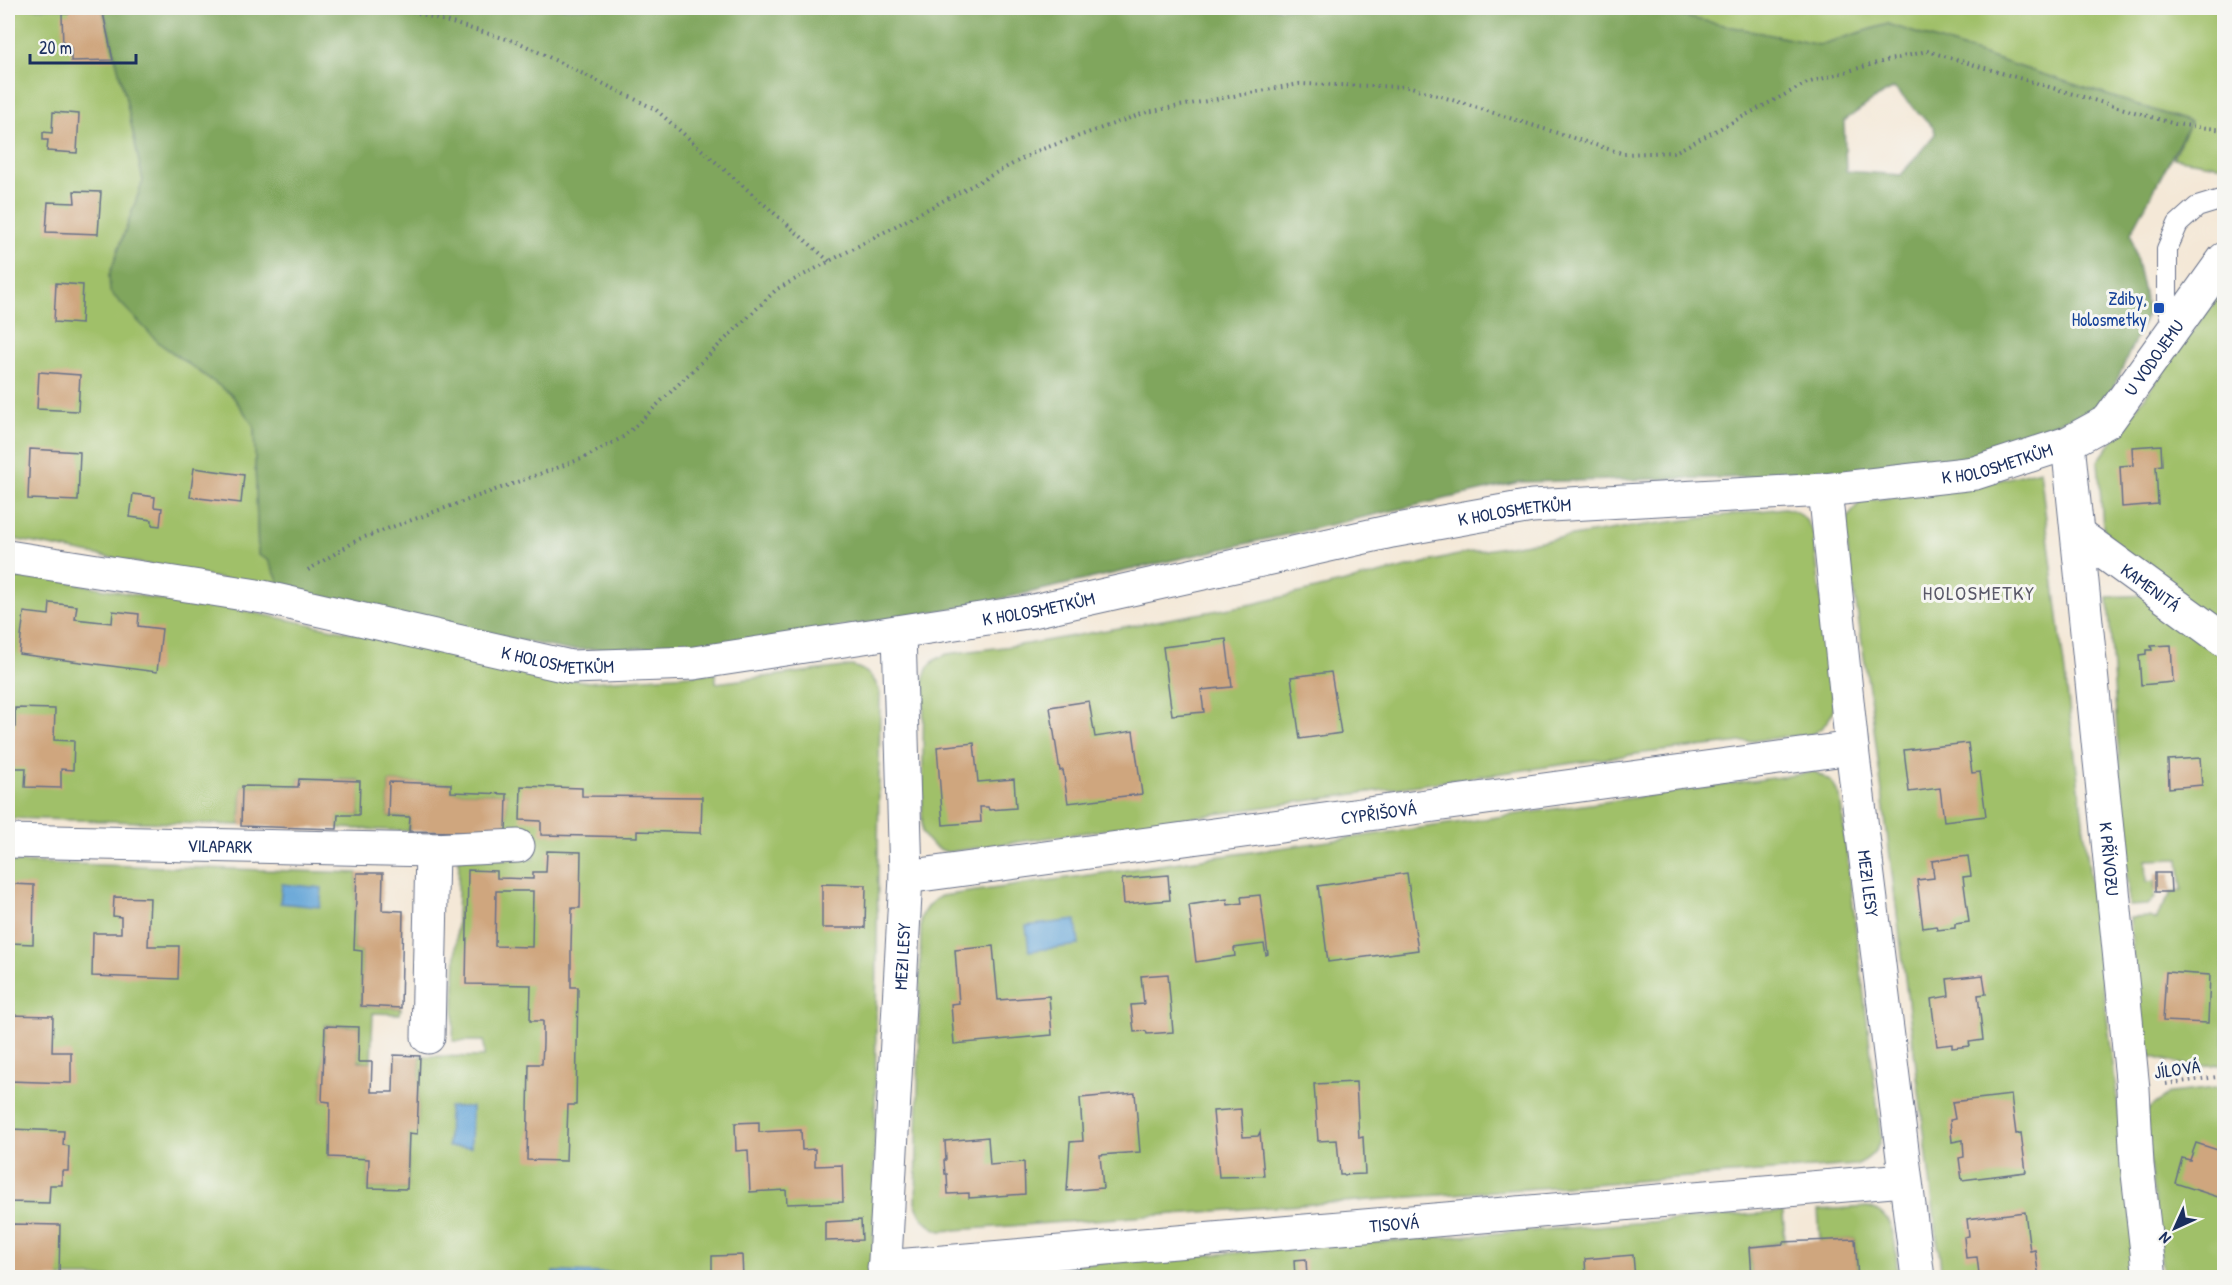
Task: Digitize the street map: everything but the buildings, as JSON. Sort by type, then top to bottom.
[{"type":"street","name":"U VODOJEMU","points":[[2068,443],[2108,420],[2173,328],[2222,267]]},
{"type":"street","name":"K HOLOSMETKŮM","points":[[8,557],[263,597],[571,667],[694,663],[1033,611],[1392,531],[1532,506],[1825,490],[1974,472],[2068,443]]},
{"type":"street","name":"K PŘÍVOZU","points":[[2068,443],[2133,1089],[2137,1165],[2150,1278]]},
{"type":"street","name":"MEZI LESY","points":[[1825,490],[1852,748],[1918,1278]]},
{"type":"street","name":"KAMENITÁ","points":[[2078,534],[2224,640]]},
{"type":"street","name":"MEZI LESY","points":[[884,1272],[906,877],[899,633]]},
{"type":"street","name":"CYPŘIŠOVÁ","points":[[906,877],[1852,748]]},
{"type":"street","name":"VILAPARK","points":[[8,841],[432,850],[518,846]]},
{"type":"street","points":[[428,1037],[432,850]]},
{"type":"street","name":"TISOVÁ","points":[[884,1272],[1904,1180]]},
{"type":"lane","points":[[2173,328],[2166,305],[2167,249],[2178,224],[2197,207],[2220,201],[2224,204]]},
{"type":"path","points":[[401,8],[520,44],[655,109],[829,261]]},
{"type":"path","points":[[263,597],[359,539],[584,458],[625,436],[777,289],[1036,151],[1147,112],[1299,84],[1410,87],[1624,154],[1675,152],[1807,83],[1873,63],[1927,51],[2175,124],[2224,130]]},
{"type":"path","name":"JÍLOVÁ","points":[[2133,1089],[2224,1076]]},
{"type":"green space","points":[[8,8],[103,8],[126,99],[143,181],[109,276],[159,343],[232,395],[254,426],[258,554],[268,560],[284,591],[8,538]]},
{"type":"green space","points":[[103,8],[1642,8],[1819,45],[1888,24],[2190,122],[2131,233],[2148,312],[2106,404],[1954,462],[1852,475],[1520,482],[974,605],[734,645],[566,650],[284,591],[268,560],[258,555],[254,426],[232,395],[159,343],[110,292],[109,276],[143,181],[126,99]],"holes":[[[1894,88],[1934,128],[1935,134],[1901,175],[1846,171],[1844,121]]]},
{"type":"green space","points":[[1642,8],[2224,8],[2224,166],[2173,158],[2190,122],[1888,24],[1819,45]]},
{"type":"green space","points":[[2224,297],[2224,633],[2117,554],[2103,527],[2098,461],[2217,298]]},
{"type":"green space","points":[[2040,470],[2139,1277],[1942,1277],[1870,696],[1845,531],[1850,514],[1863,501],[1968,488]]},
{"type":"green space","points":[[1784,508],[1801,516],[1813,532],[1834,707],[1826,723],[1812,734],[1644,753],[948,852],[933,845],[922,832],[924,677],[928,667],[935,660],[947,654],[1028,644],[1253,604],[1466,553],[1622,528]]},
{"type":"green space","points":[[35,575],[197,607],[197,601],[426,648],[509,670],[588,682],[716,673],[716,683],[852,666],[867,673],[874,680],[880,694],[873,1277],[8,1277],[8,862],[357,873],[354,950],[362,951],[361,1006],[401,1008],[400,1014],[373,1013],[371,1062],[358,1061],[359,1027],[325,1025],[322,1101],[331,1101],[329,1157],[369,1158],[368,1188],[407,1189],[409,1132],[417,1132],[420,1056],[484,1057],[484,1041],[453,1041],[459,858],[534,859],[534,834],[506,833],[507,794],[451,792],[450,784],[389,782],[388,816],[410,817],[409,831],[337,828],[338,814],[359,815],[359,780],[299,779],[298,787],[242,786],[240,825],[8,818],[8,585],[14,579]]},
{"type":"green space","points":[[2146,595],[2224,652],[2224,1063],[2213,1065],[2182,1064],[2140,1053],[2130,918],[2149,917],[2157,920],[2171,892],[2182,890],[2179,859],[2146,860],[2147,882],[2154,881],[2155,897],[2148,905],[2129,906],[2108,597]]},
{"type":"green space","points":[[1815,772],[1831,781],[1840,796],[1881,1138],[1875,1151],[1860,1163],[941,1231],[928,1224],[918,1210],[916,1205],[921,918],[929,905],[941,896]]},
{"type":"green space","points":[[2224,1087],[2224,1277],[2163,1277],[2144,1113],[2170,1093]]},
{"type":"green space","points":[[1868,1207],[1878,1211],[1885,1218],[1894,1235],[1898,1277],[1858,1277],[1855,1239],[1820,1240],[1818,1210]]},
{"type":"green space","points":[[1783,1212],[1785,1242],[1750,1247],[1752,1278],[931,1278],[935,1275]]},
{"type":"water","points":[[282,884],[322,888],[320,907],[280,903]]},
{"type":"water","points":[[1076,920],[1079,945],[1029,951],[1026,926]]},
{"type":"water","points":[[449,1107],[472,1107],[471,1147],[448,1147]]},
{"type":"water","points":[[553,1272],[615,1273],[615,1277],[553,1277]]},
{"type":"place","name":"Zdiby, Holosmetky","points":[[2159,308]]},
{"type":"district","name":"HOLOSMETKY","points":[[1979,592]]}]
